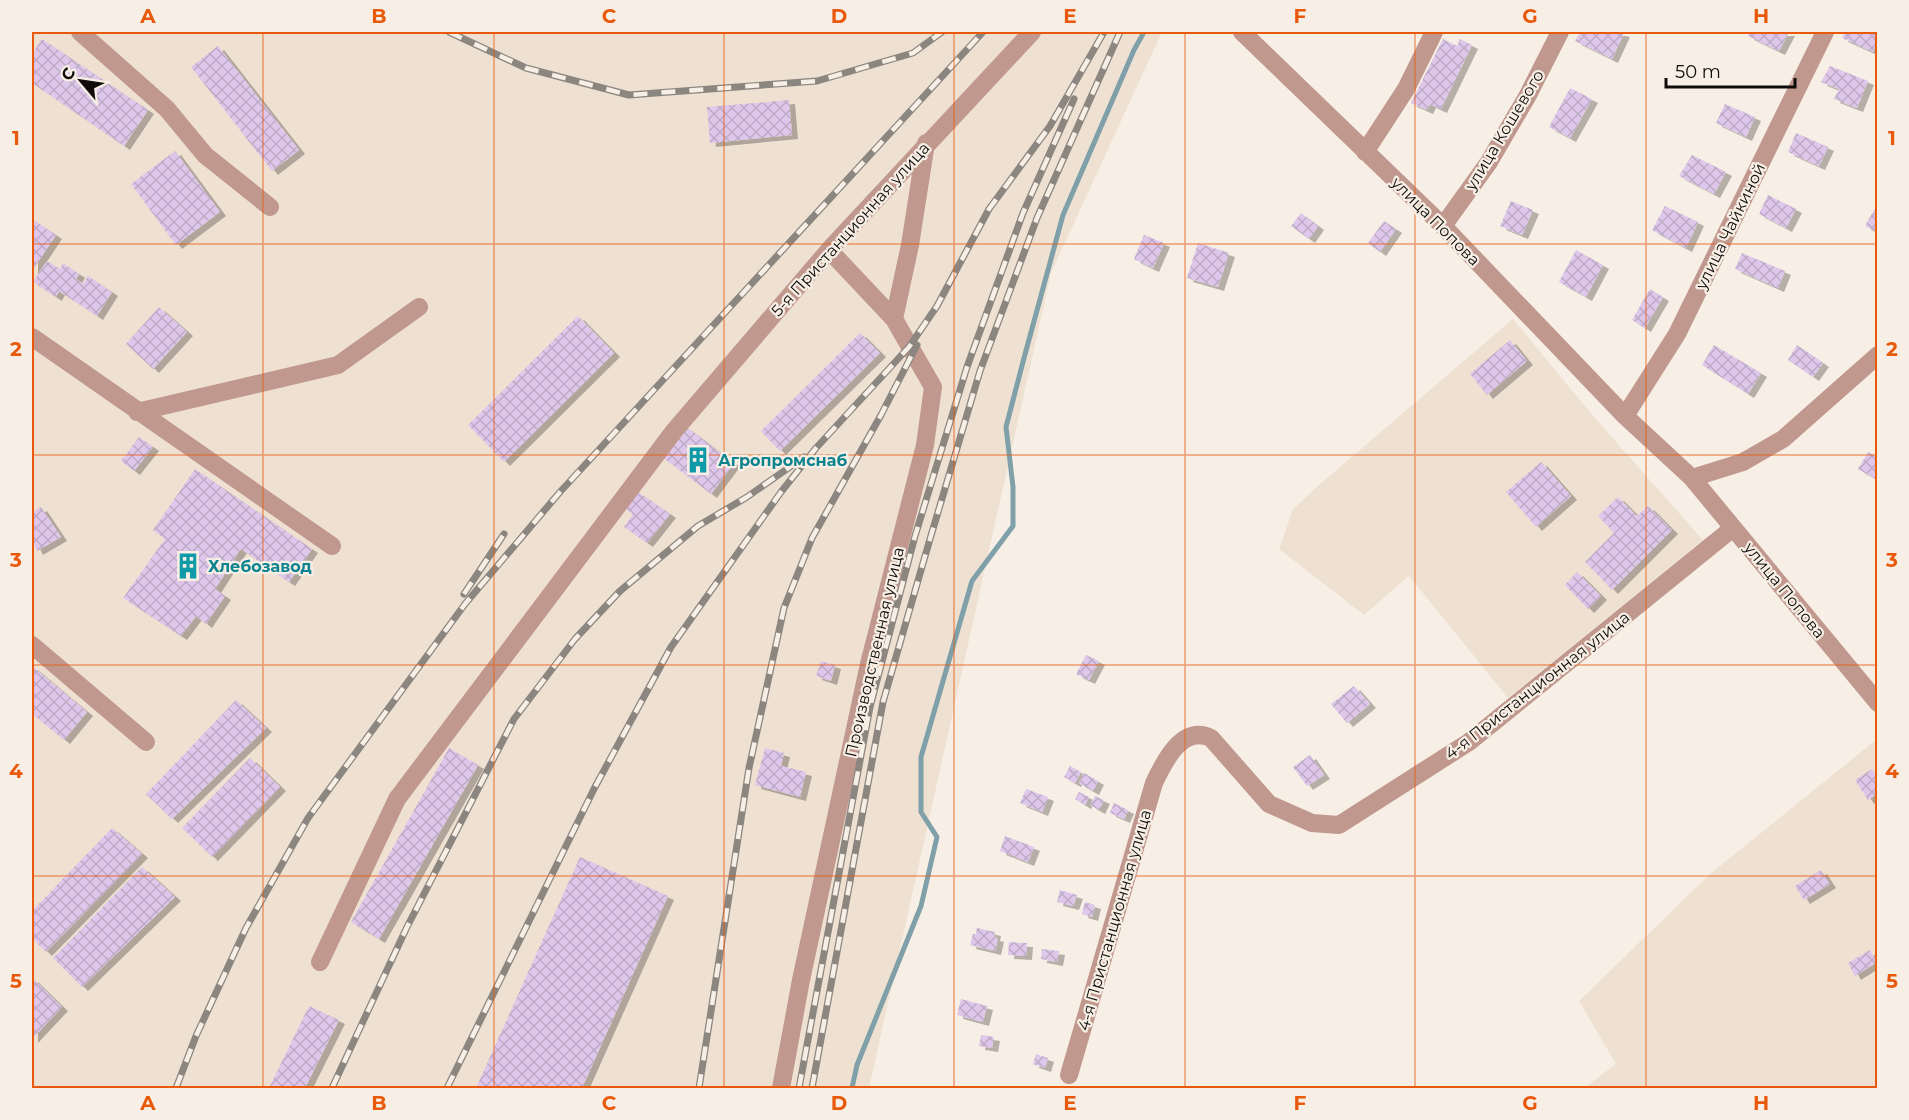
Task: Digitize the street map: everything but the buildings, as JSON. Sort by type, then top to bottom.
[{"type":"street","points":[[80,32],[167,109],[205,155],[270,207]]},
{"type":"street","name":"5-я Пристанционная улица","points":[[320,963],[397,799],[674,431],[829,250],[926,143],[1032,32]]},
{"type":"street","name":"улица Попова","points":[[1242,32],[1443,226],[1625,416],[1692,478],[1878,703]]},
{"type":"street","points":[[1365,152],[1406,89],[1434,32]]},
{"type":"street","name":"улица Кошевого","points":[[1443,226],[1489,162],[1560,32]]},
{"type":"street","name":"улица Чайкиной","points":[[1625,416],[1677,334],[1825,32]]},
{"type":"street","points":[[894,320],[910,245],[926,143]]},
{"type":"street","name":"Производственная улица","points":[[781,1089],[801,980],[869,664],[926,444],[933,387],[894,320],[829,250]]},
{"type":"street","points":[[137,412],[338,365],[419,307]]},
{"type":"street","points":[[32,337],[332,546]]},
{"type":"street","points":[[1692,478],[1743,462],[1783,439],[1878,355]]},
{"type":"street","name":"4-я Пристанционная улица","points":[[1069,1075],[1154,783],[1162,766],[1177,746],[1194,735],[1203,734],[1211,738],[1269,804],[1312,823],[1339,825],[1469,742],[1733,528]]},
{"type":"street","points":[[32,645],[146,742]]},
{"type":"shaded area","points":[[32,32],[1162,32],[1051,273],[869,1088],[32,1088]]},
{"type":"shaded area","points":[[1513,319],[1594,417],[1703,540],[1508,698],[1409,576],[1364,615],[1279,549],[1293,509]]},
{"type":"shaded area","points":[[1877,739],[1877,1088],[1584,1088],[1616,1064],[1579,1001],[1710,874]]},
{"type":"waterway","points":[[852,1088],[857,1065],[921,906],[937,837],[921,812],[921,757],[972,581],[1013,526],[1013,487],[1006,427],[1063,215],[1134,50],[1144,32]]},
{"type":"railway","points":[[449,32],[526,68],[629,95],[817,81],[913,53],[942,32]]},
{"type":"railway","points":[[176,1088],[196,1036],[246,928],[308,818],[465,604],[560,492],[983,32]]},
{"type":"railway","points":[[447,1088],[595,787],[671,647],[781,492],[816,448],[909,347],[937,306],[989,209],[1050,126],[1104,32]]},
{"type":"railway","points":[[812,1088],[883,702],[930,539],[980,371],[1037,218],[1120,32]]},
{"type":"railway","points":[[799,1088],[870,707],[915,536],[967,367],[1023,213],[1074,99]]},
{"type":"railway","points":[[699,1088],[749,768],[784,608],[812,538],[881,415],[917,345]]},
{"type":"railway","points":[[332,1088],[407,927],[514,719],[575,639],[620,591],[698,526],[747,497],[804,457]]},
{"type":"railway","points":[[464,594],[504,534]]},
{"type":"place","name":"Агропромснаб","points":[[698,460]]},
{"type":"place","name":"Хлебозавод","points":[[188,566]]}]
